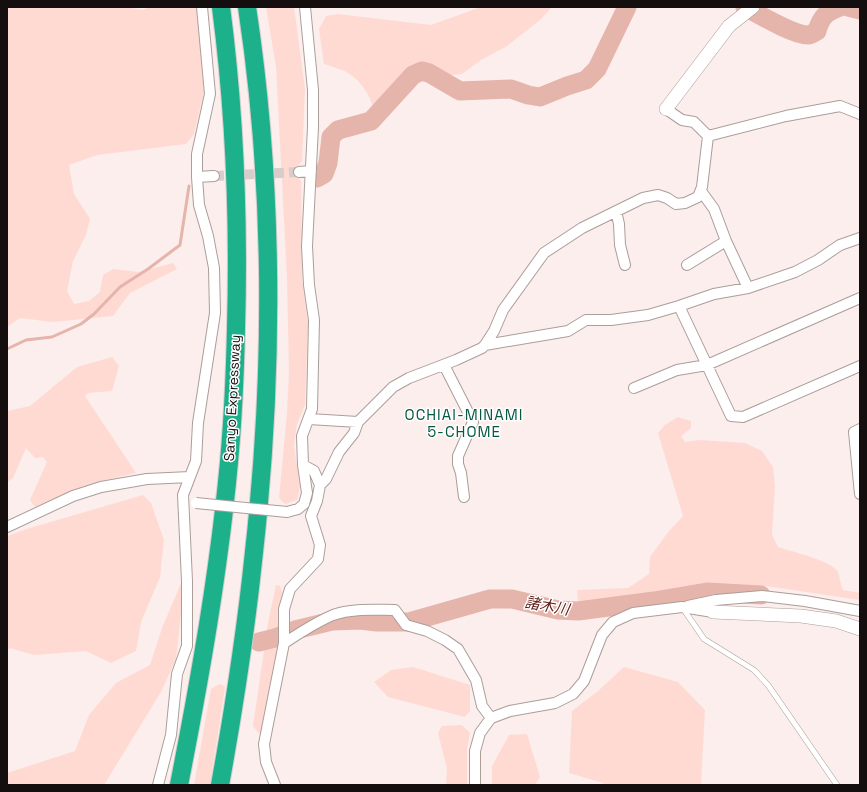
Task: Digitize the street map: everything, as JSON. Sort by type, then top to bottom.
[{"type":"highway","name":"Sanyo Expressway","points":[[179,785],[196,696],[219,547],[229,462],[234,373],[237,273],[236,188],[231,103],[220,7]]},
{"type":"highway","points":[[220,785],[244,638],[255,551],[267,367],[265,188],[259,101],[246,7]]},
{"type":"street","points":[[158,785],[171,735],[177,674],[187,646],[187,581],[183,495],[196,461],[198,423],[215,313],[214,268],[208,236],[199,205],[197,177],[197,154],[210,94],[202,7]]},
{"type":"street","points":[[183,495],[196,503],[287,512],[298,509],[304,504],[307,493],[303,465],[302,436],[310,419],[312,409],[314,320],[307,246],[313,127],[313,90],[305,7]]},
{"type":"street","points":[[708,136],[694,122],[682,120],[666,109],[729,26],[748,11]]},
{"type":"street","points":[[708,136],[786,116],[840,106],[860,114]]},
{"type":"street","points":[[320,485],[326,479],[339,452],[354,433],[358,422],[393,387],[409,378],[444,365],[482,348],[485,345],[494,332],[502,310],[544,253],[582,228],[643,198],[658,195],[667,198],[676,204],[685,203],[698,197],[701,191],[708,136]]},
{"type":"street","points":[[299,172],[311,171]]},
{"type":"street","points":[[197,177],[214,176]]},
{"type":"street","points":[[701,191],[714,208],[726,241],[748,288]]},
{"type":"street","points":[[616,211],[619,224],[620,245],[625,265]]},
{"type":"street","points":[[485,345],[568,331],[586,320],[611,320],[648,315],[714,294],[748,288],[795,272],[818,260],[840,245],[860,238]]},
{"type":"street","points":[[687,265],[726,241]]},
{"type":"street","points":[[634,388],[677,370],[707,365],[860,298]]},
{"type":"street","points":[[680,306],[731,416],[743,417],[860,366]]},
{"type":"street","points":[[444,365],[473,422],[458,456],[464,497]]},
{"type":"street","points":[[310,419],[358,422]]},
{"type":"street","points":[[860,429],[854,432],[860,494]]},
{"type":"street","points":[[275,785],[266,762],[264,744],[284,643],[284,609],[290,589],[318,559],[320,545],[311,516],[317,501],[320,485],[314,471],[303,465]]},
{"type":"street","points":[[7,527],[73,496],[101,487],[147,479],[190,477]]},
{"type":"street","points":[[475,785],[475,751],[480,733],[491,718],[510,711],[555,703],[574,694],[584,681],[602,635],[613,622],[633,613],[682,607],[716,600],[762,596],[806,601],[860,611]]},
{"type":"street","points":[[682,607],[713,612],[801,616],[836,621],[860,629]]},
{"type":"street","points":[[284,643],[304,630],[334,615],[358,610],[395,610],[406,625],[427,631],[445,640],[458,649],[476,680],[482,706],[491,718]]},
{"type":"lane","points":[[682,607],[704,638],[754,670],[768,684],[837,785]]},
{"type":"shaded area","points":[[7,7],[127,7],[143,10],[150,7],[197,7],[204,92],[194,134],[186,144],[97,155],[69,165],[74,194],[90,219],[86,235],[73,261],[67,291],[74,304],[89,301],[100,292],[103,275],[113,269],[139,272],[173,263],[177,269],[130,293],[113,316],[52,322],[20,318],[7,327]]},
{"type":"shaded area","points":[[266,7],[294,7],[305,89],[302,161],[297,167],[297,176],[301,181],[302,280],[308,323],[305,405],[297,424],[294,446],[300,486],[297,500],[285,504],[279,498],[287,413],[289,371],[287,278],[276,67]]},
{"type":"shaded area","points":[[552,7],[540,20],[507,46],[481,60],[462,74],[440,76],[423,67],[411,71],[398,105],[383,116],[375,115],[372,103],[366,91],[358,81],[343,70],[324,64],[319,29],[326,16],[338,14],[431,25],[478,8]]},
{"type":"shaded area","points":[[112,357],[119,366],[112,391],[88,393],[85,396],[136,473],[74,490],[35,507],[30,500],[47,462],[43,457],[35,458],[26,448],[13,478],[7,483],[7,411],[30,406],[77,367]]},
{"type":"shaded area","points":[[678,417],[691,421],[691,428],[681,436],[685,442],[699,440],[745,443],[762,451],[773,467],[775,487],[772,535],[778,547],[820,560],[828,564],[838,572],[843,590],[860,593],[860,600],[766,586],[721,589],[687,587],[633,601],[596,613],[578,605],[577,590],[628,588],[649,574],[650,557],[669,531],[683,516],[658,433],[665,425]]},
{"type":"shaded area","points":[[143,495],[151,503],[164,540],[160,577],[141,622],[136,651],[111,663],[86,651],[34,655],[10,648],[7,650],[7,536]]},
{"type":"shaded area","points":[[182,581],[181,614],[176,659],[161,692],[104,785],[7,785],[7,773],[75,751],[89,715],[116,683],[150,665],[162,628]]},
{"type":"shaded area","points":[[276,585],[280,586],[283,595],[279,608],[279,642],[262,730],[259,734],[253,726],[268,623]]},
{"type":"shaded area","points":[[413,667],[470,685],[470,711],[465,717],[388,697],[374,682],[391,670]]},
{"type":"shaded area","points":[[624,667],[678,682],[705,710],[701,785],[603,785],[603,783],[569,773],[572,711],[598,691]]},
{"type":"shaded area","points":[[220,684],[225,687],[210,785],[194,785],[211,689]]},
{"type":"shaded area","points":[[462,725],[470,733],[467,749],[467,785],[446,785],[447,769],[438,733],[442,726]]},
{"type":"shaded area","points":[[527,734],[540,777],[535,785],[492,785],[492,766],[509,735]]},
{"type":"waterway","points":[[317,178],[324,174],[328,163],[331,137],[338,130],[371,121],[413,75],[422,71],[429,73],[460,91],[511,89],[528,95],[540,97],[586,80],[597,69],[627,7]]},
{"type":"waterway","points":[[745,7],[795,32],[809,35],[817,31],[820,22],[825,15],[840,7]]},
{"type":"waterway","points":[[848,7],[860,10]]},
{"type":"waterway","points":[[7,349],[26,340],[52,337],[81,324],[94,314],[120,287],[148,269],[180,245],[189,186]]},
{"type":"waterway","name":"諸木川","points":[[259,642],[275,638],[295,630],[332,621],[360,620],[377,622],[409,622],[490,599],[512,599],[558,610],[578,611],[707,592],[761,595]]},
{"type":"tunnel","points":[[214,176],[299,172]]},
{"type":"district","name":"OCHIAI-MINAMI 5-CHOME","points":[[464,424]]}]
